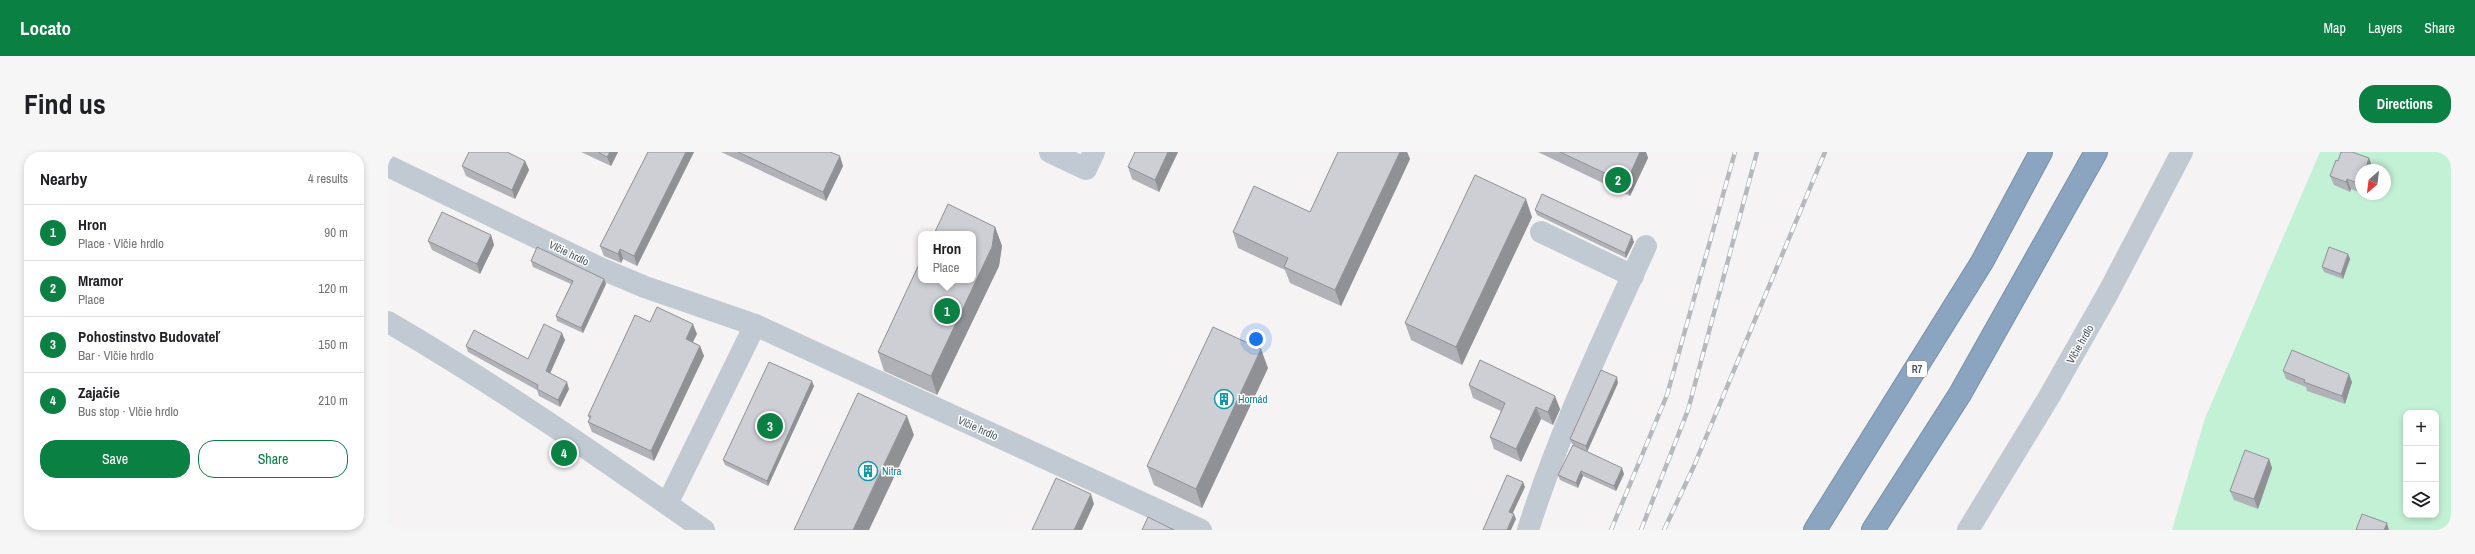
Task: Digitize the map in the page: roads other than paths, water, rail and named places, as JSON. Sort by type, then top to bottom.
[{"type":"highway","points":[[1873,530],[1960,394],[2096,152]]},
{"type":"highway","name":"R7","points":[[1815,530],[1923,360],[2014,206],[2038,159]]},
{"type":"street","points":[[1050,152],[1086,169],[1094,152]]},
{"type":"street","name":"Vlčie hrdlo","points":[[1968,530],[2085,334],[2182,152]]},
{"type":"street","name":"Vlčie hrdlo","points":[[388,166],[645,287],[755,325],[1201,530]]},
{"type":"street","points":[[1541,232],[1632,276]]},
{"type":"street","points":[[1528,530],[1544,479],[1574,401],[1646,246]]},
{"type":"street","points":[[388,322],[445,355],[569,435],[704,530]]},
{"type":"street","points":[[667,504],[755,325]]},
{"type":"railway","points":[[1611,530],[1667,395],[1735,152]]},
{"type":"railway","points":[[1641,530],[1688,410],[1757,152]]},
{"type":"railway","points":[[1664,530],[1694,466],[1825,152]]},
{"type":"place","name":"Mramor","points":[[1618,180]]},
{"type":"place","name":"Hron","points":[[947,311]]},
{"type":"place","name":"Hornád","points":[[1224,399]]},
{"type":"place","name":"Pohostinstvo Budovateľ","points":[[770,426]]},
{"type":"place","name":"Zajačie","points":[[564,453]]},
{"type":"place","name":"Nitra","points":[[868,471]]}]
